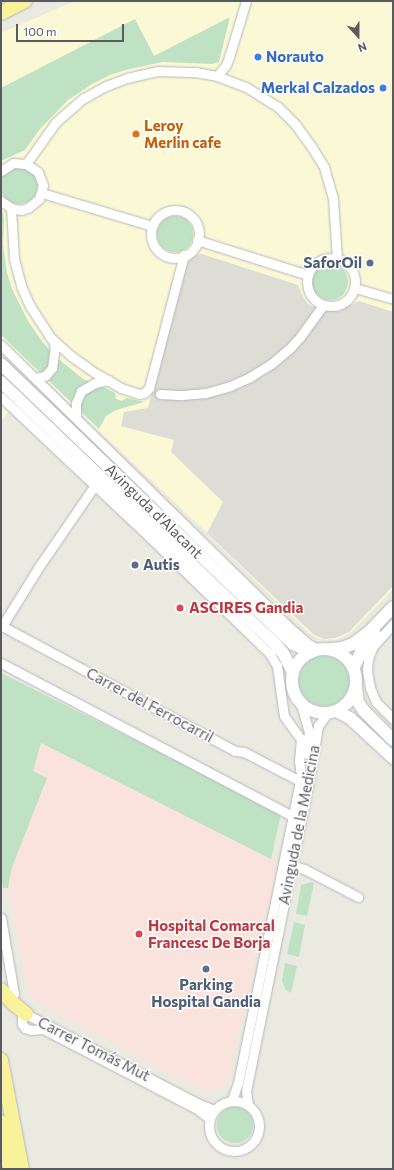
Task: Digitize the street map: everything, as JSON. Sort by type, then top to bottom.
[{"type":"highway","points":[[1,5],[11,1]]},
{"type":"highway","points":[[1,12],[25,1]]},
{"type":"highway","points":[[8,992],[13,1003],[26,1014]]},
{"type":"highway","points":[[1,1060],[22,1169]]},
{"type":"highway","points":[[1,1122],[10,1169]]},
{"type":"main road","name":"Avinguda d'Alacant","points":[[1,364],[293,644],[314,650]]},
{"type":"main road","name":"Avinguda d'Alacant","points":[[1,382],[276,645],[286,658],[293,674]]},
{"type":"main road","points":[[393,607],[370,631],[353,644],[342,648],[314,650],[303,657],[297,664],[293,674],[293,688],[300,702],[313,710],[332,711],[355,722],[393,758]]},
{"type":"main road","points":[[354,667],[369,639],[393,615]]},
{"type":"main road","points":[[331,649],[348,659],[354,667],[358,702],[364,711],[387,729],[393,740]]},
{"type":"main road","points":[[332,711],[349,701],[356,687]]},
{"type":"street","points":[[217,76],[226,65],[246,1]]},
{"type":"street","points":[[26,164],[56,122],[84,98],[106,86],[127,78],[158,71],[195,72],[217,76],[246,87],[278,108],[295,124],[311,146],[324,167],[333,199],[337,259]]},
{"type":"street","points":[[1,171],[13,164],[26,164],[33,167],[41,178],[42,193],[34,204],[21,210],[11,208],[1,201]]},
{"type":"street","points":[[42,193],[152,226]]},
{"type":"street","points":[[11,208],[14,259],[21,286],[35,314],[52,339],[55,347],[52,368],[45,376],[36,378]]},
{"type":"street","points":[[180,210],[192,217],[196,223],[198,235],[197,240],[190,252],[173,257],[161,253],[152,241],[152,226],[155,220],[166,211],[180,210]]},
{"type":"street","points":[[197,240],[308,275]]},
{"type":"street","points":[[52,339],[75,359],[121,388],[139,394],[144,393],[149,388],[184,255]]},
{"type":"street","points":[[330,258],[337,259],[348,265],[352,270],[355,288],[351,295],[342,303],[331,306],[323,305],[311,296],[307,282],[308,275],[316,263],[330,258]]},
{"type":"street","points":[[355,288],[393,299]]},
{"type":"street","points":[[160,394],[182,395],[206,393],[230,386],[250,377],[271,364],[291,347],[323,305]]},
{"type":"street","name":"Avinguda d'Alacant","points":[[1,345],[314,650]]},
{"type":"street","points":[[76,418],[76,403],[81,392],[95,383],[109,380]]},
{"type":"street","name":"Avinguda d'Alacant","points":[[1,397],[270,654],[277,666]]},
{"type":"street","name":"Carrer del Ferrocarril","points":[[95,486],[40,565],[2,626],[235,751],[244,752],[301,778]]},
{"type":"street","points":[[393,624],[373,646],[368,659],[367,671],[370,688],[376,702],[393,719]]},
{"type":"street","points":[[1,663],[292,816]]},
{"type":"street","name":"Avinguda de la Medicina","points":[[277,666],[284,716],[300,739],[299,761],[301,778]]},
{"type":"street","name":"Avinguda de la Medicina","points":[[232,1100],[238,1083],[301,778],[309,732],[300,702]]},
{"type":"street","name":"Avinguda de la Medicina","points":[[248,1105],[246,1091],[318,726],[332,711]]},
{"type":"street","points":[[291,865],[304,869],[358,897]]},
{"type":"street","points":[[1,918],[8,992]]},
{"type":"street","name":"Carrer Tomás Mut","points":[[210,1119],[197,1109],[43,1029],[31,1030],[25,1028],[22,1024],[22,1016],[26,1014],[199,1104],[215,1110]]},
{"type":"street","points":[[232,1100],[240,1101],[248,1105],[256,1114],[259,1125],[254,1142],[243,1149],[229,1150],[217,1144],[210,1132],[210,1119],[215,1110],[220,1105],[232,1100]]},
{"type":"shaded area","points":[[75,1],[393,1],[393,589],[351,632],[337,640],[319,639],[310,634],[207,533],[1,338],[1,33]]},
{"type":"shaded area","points":[[202,254],[298,285],[308,304],[320,310],[339,311],[359,301],[393,312],[393,586],[349,632],[336,638],[323,639],[313,634],[207,533],[223,502],[171,452],[174,440],[121,426],[124,412],[148,408],[188,262],[196,255]]},
{"type":"shaded area","points":[[1,404],[9,412],[1,421]]},
{"type":"shaded area","name":"Hospital Comarcal Francesc De Borja","points":[[41,742],[278,862],[227,1085],[215,1091],[198,1088],[37,1001],[28,992],[8,888],[11,870],[47,778],[33,771]]},
{"type":"green space","points":[[230,17],[219,62],[212,64],[162,62],[110,75],[92,84],[68,100],[40,129],[25,150],[1,161],[1,88],[135,19],[154,56]]},
{"type":"green space","points":[[19,166],[32,172],[38,185],[32,198],[19,204],[6,198],[0,185],[6,172]]},
{"type":"green space","points":[[1,210],[3,212],[4,220],[3,245],[7,273],[12,289],[28,321],[41,340],[55,356],[83,379],[102,386],[115,393],[116,399],[122,401],[127,398],[144,402],[116,410],[106,416],[99,429],[1,335]]},
{"type":"green space","points":[[179,216],[188,221],[192,227],[192,241],[188,247],[179,252],[171,252],[162,247],[158,241],[157,230],[162,221],[168,217]]},
{"type":"green space","points":[[334,264],[343,269],[347,275],[347,289],[343,295],[334,300],[326,300],[317,295],[313,289],[312,278],[317,269],[323,265]]},
{"type":"green space","points":[[319,656],[329,656],[342,663],[349,676],[349,686],[342,699],[329,706],[319,706],[310,702],[303,695],[299,686],[299,676],[303,667],[310,660]]},
{"type":"green space","points":[[1,673],[281,813],[271,859],[41,743],[33,771],[47,778],[11,870],[8,888],[3,888],[1,879]]},
{"type":"green space","points":[[311,882],[314,883],[307,916],[296,914],[301,885]]},
{"type":"green space","points":[[294,922],[305,925],[299,957],[287,954]]},
{"type":"green space","points":[[285,963],[297,966],[291,993],[286,990],[282,981]]},
{"type":"green space","points":[[235,1107],[245,1110],[250,1115],[253,1125],[250,1135],[245,1140],[235,1143],[225,1140],[220,1135],[217,1125],[220,1115],[225,1110]]},
{"type":"place","name":"Norauto","points":[[258,57]]},
{"type":"place","name":"Merkal Calzados","points":[[383,88]]},
{"type":"place","name":"Leroy Merlin cafe","points":[[136,134]]},
{"type":"place","name":"SaforOil","points":[[370,263]]},
{"type":"place","name":"Autis","points":[[135,565]]},
{"type":"place","name":"ASCIRES Gandia","points":[[180,608]]},
{"type":"place","name":"Hospital Comarcal Francesc De Borja","points":[[139,934]]},
{"type":"place","name":"Parking Hospital Gandia","points":[[206,969]]}]
